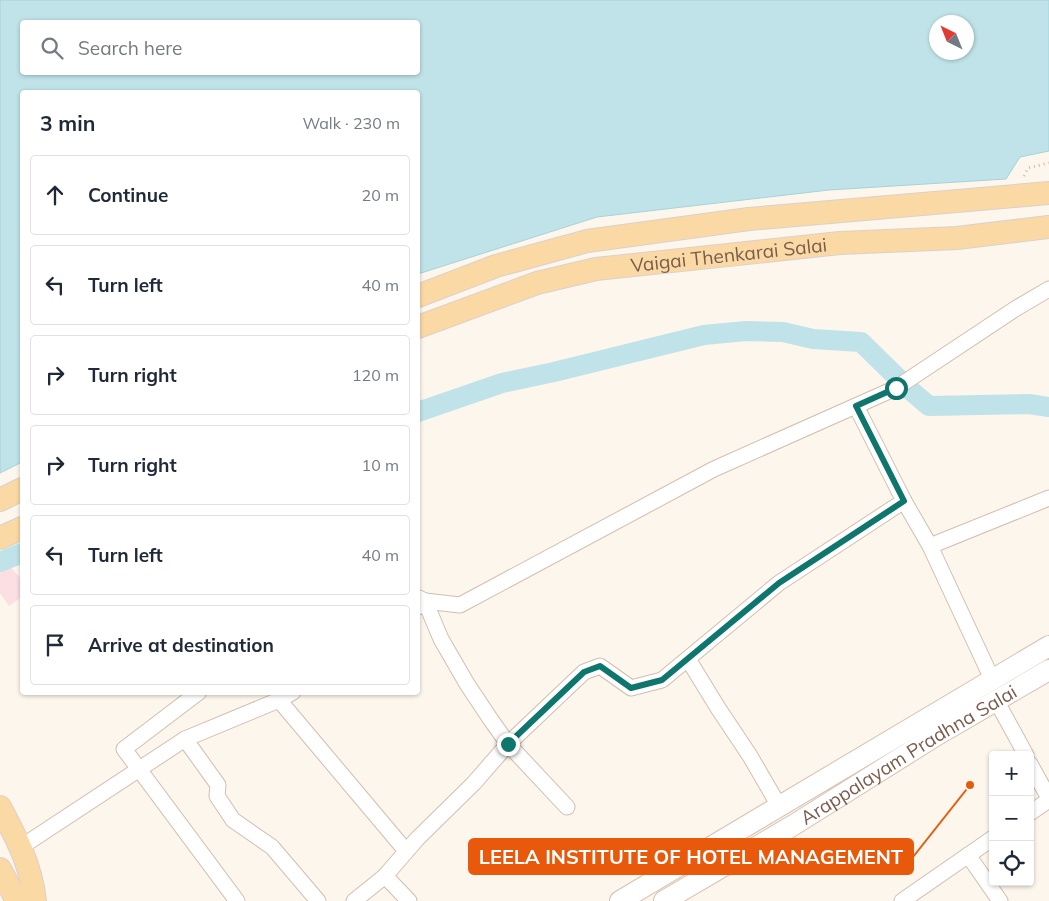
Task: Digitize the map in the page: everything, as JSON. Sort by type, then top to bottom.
[{"type":"main road","name":"Vaigai Thenkarai Salai","points":[[420,295],[496,266],[587,241],[749,219],[1049,193]]},
{"type":"main road","name":"Vaigai Thenkarai Salai","points":[[420,326],[538,283],[596,269],[840,242],[957,238],[1049,227]]},
{"type":"main road","points":[[0,500],[20,490]]},
{"type":"main road","points":[[0,538],[20,529]]},
{"type":"main road","points":[[620,901],[1049,646]]},
{"type":"main road","name":"Arappalayam Pradhna Salai","points":[[670,899],[792,826],[937,735],[997,702],[1049,670]]},
{"type":"main road","points":[[0,807],[21,847],[33,880],[35,901]]},
{"type":"main road","points":[[0,869],[17,901]]},
{"type":"street","points":[[420,602],[460,605],[714,469],[896,388],[1015,308],[1049,289]]},
{"type":"street","points":[[856,406],[904,501],[930,546],[992,679]]},
{"type":"street","points":[[930,546],[1049,498]]},
{"type":"street","points":[[354,901],[385,876],[406,851],[474,784],[508,744],[584,672],[600,666],[631,688],[662,680],[779,583],[904,501]]},
{"type":"street","points":[[420,602],[467,684],[508,744],[567,807]]},
{"type":"street","points":[[688,659],[742,743],[779,806]]},
{"type":"street","points":[[195,695],[124,749],[237,901]]},
{"type":"street","points":[[21,847],[185,739],[288,695]]},
{"type":"street","points":[[279,700],[406,851]]},
{"type":"street","points":[[997,702],[1024,751]]},
{"type":"street","points":[[185,739],[218,785],[217,796],[233,820],[272,847],[318,901]]},
{"type":"street","points":[[1034,771],[1049,799],[1034,810]]},
{"type":"street","points":[[902,901],[989,841]]},
{"type":"street","points":[[968,855],[1000,901]]},
{"type":"street","points":[[385,876],[408,901]]},
{"type":"path","points":[[1021,183],[1028,168],[1049,163]]},
{"type":"shaded area","points":[[7,563],[20,578],[20,598],[9,606],[0,593],[0,567]]},
{"type":"water","points":[[0,0],[1049,0],[1049,151],[1020,157],[1006,179],[829,190],[597,217],[420,273],[420,90],[20,90],[20,463],[0,473]]},
{"type":"waterway","points":[[420,411],[502,383],[704,335],[746,331],[783,332],[813,339],[861,342],[929,406],[1029,404],[1049,407]]},
{"type":"waterway","points":[[0,562],[20,554]]},
{"type":"place","name":"LEELA INSTITUTE OF HOTEL MANAGEMENT","points":[[970,785]]},
{"type":"route","points":[[508,744],[584,672],[600,666],[631,688],[662,680],[779,583],[904,501],[856,406],[896,388]]}]
